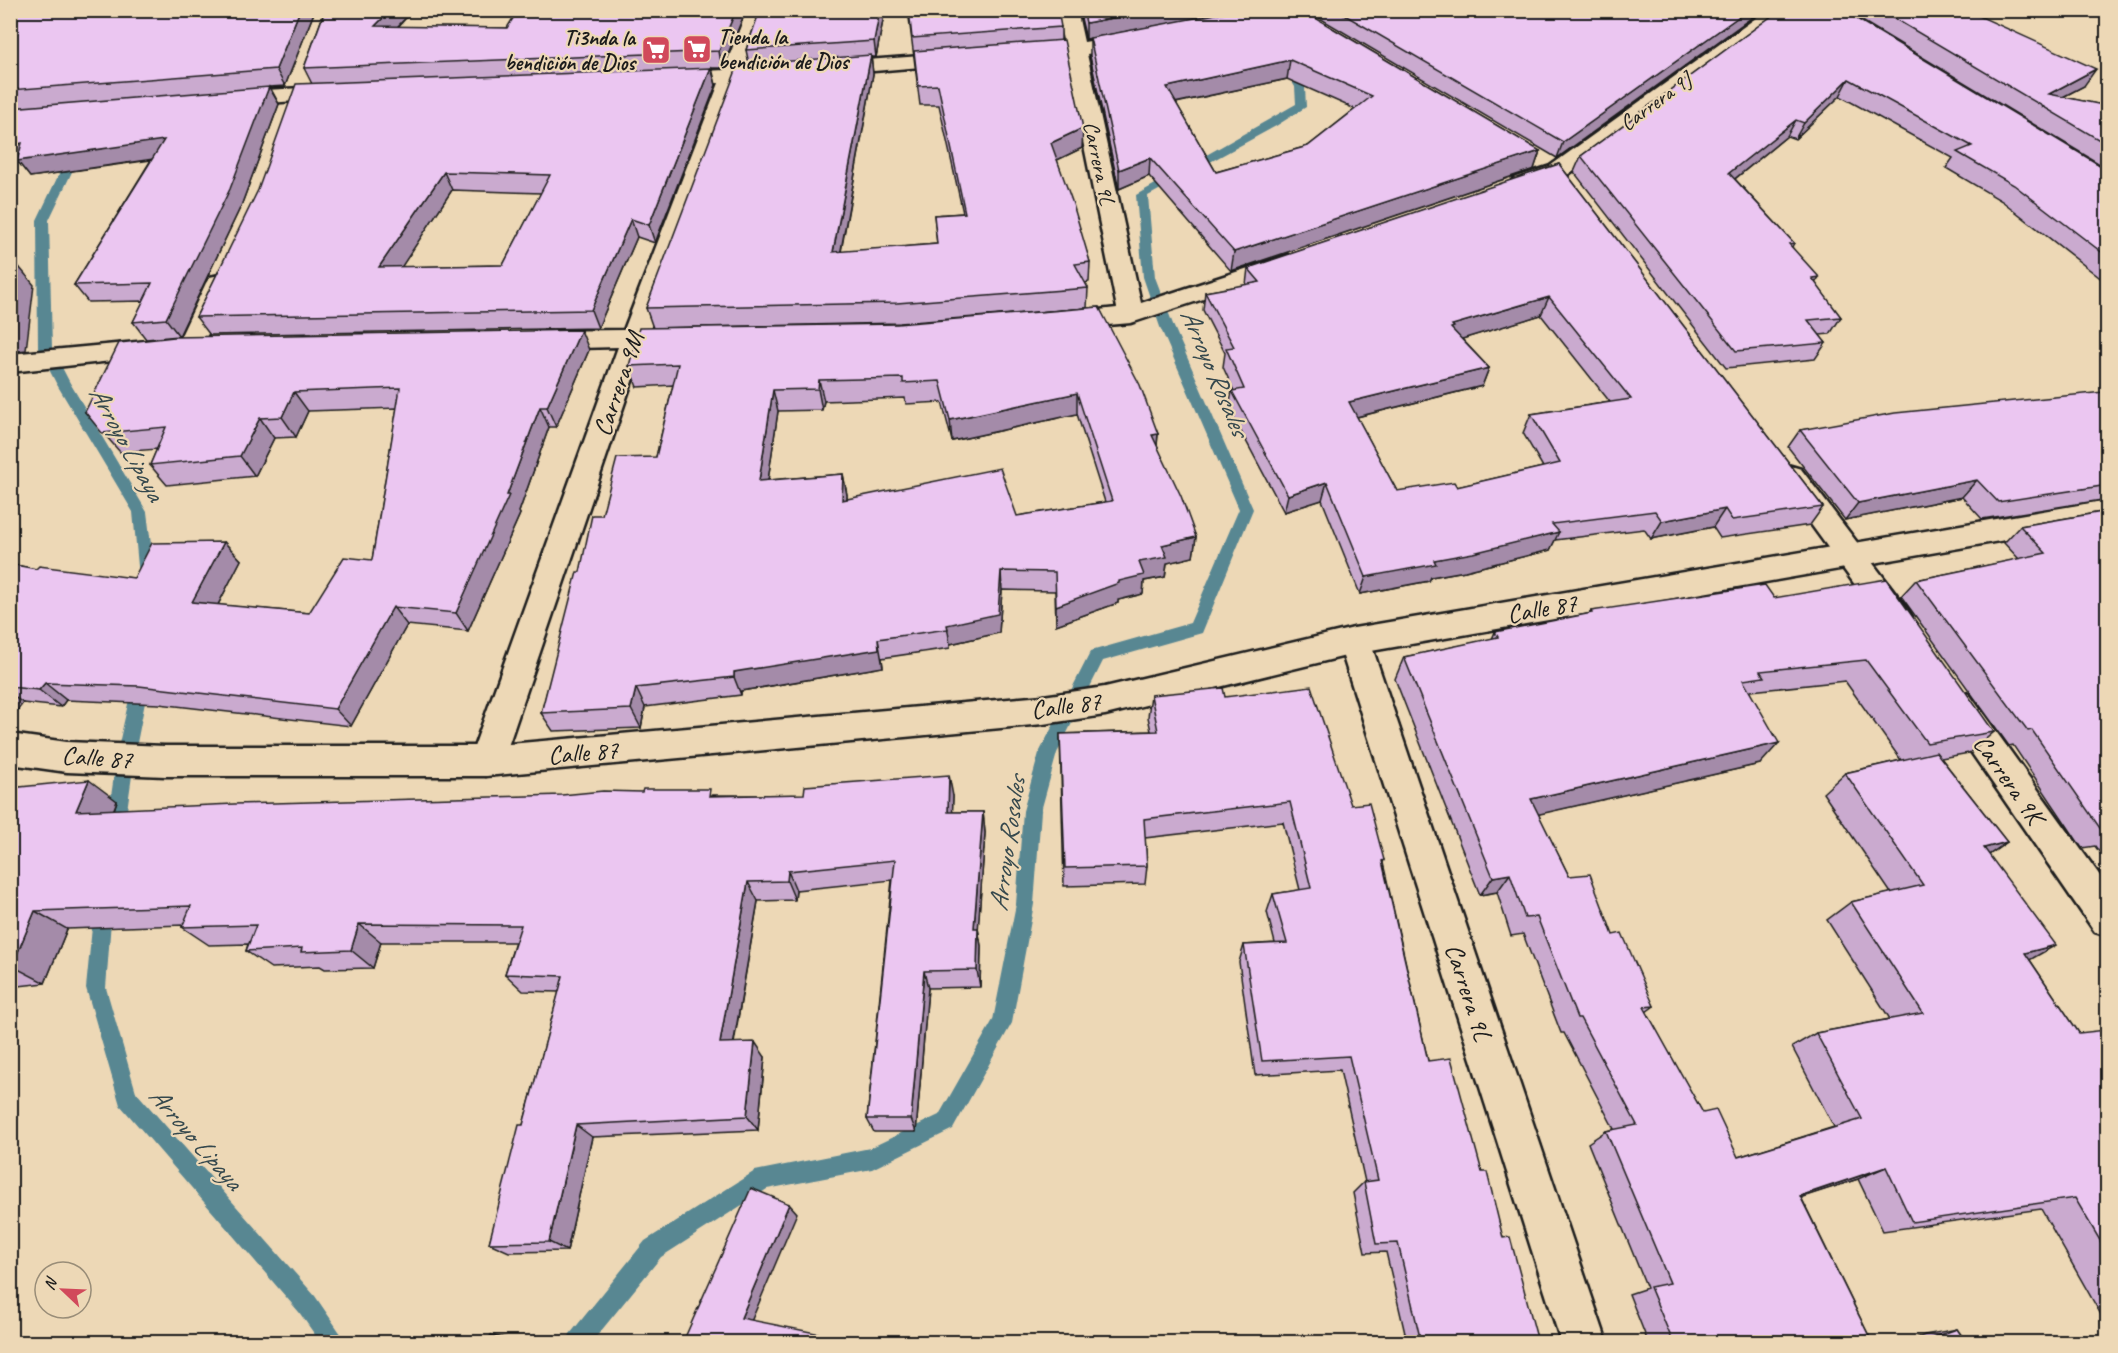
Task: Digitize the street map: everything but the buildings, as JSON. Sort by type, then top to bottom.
[{"type":"street","name":"Carrera 9M","points":[[486,761],[634,338],[757,10]]},
{"type":"street","name":"Carrera 9L","points":[[1067,10],[1138,313]]},
{"type":"street","name":"Carrera 9J","points":[[1503,190],[1565,180],[1781,10]]},
{"type":"street","points":[[1005,56],[1076,50],[1158,35]]},
{"type":"street","points":[[651,79],[734,76],[982,57]]},
{"type":"street","points":[[213,100],[298,84],[353,92]]},
{"type":"street","points":[[286,117],[298,84]]},
{"type":"street","points":[[1528,153],[1565,180]]},
{"type":"street","points":[[1039,322],[1138,313],[1315,254]]},
{"type":"street","points":[[24,362],[201,346],[230,260]]},
{"type":"street","points":[[517,340],[703,337]]},
{"type":"street","points":[[1780,462],[1852,555],[1913,641]]},
{"type":"street","name":"Calle 87","points":[[10,749],[86,757],[165,761],[486,761],[1052,708],[1105,701],[1354,641],[2108,511]]},
{"type":"street","name":"Carrera 9L","points":[[1354,641],[1584,1342]]},
{"type":"street","name":"Carrera 9K","points":[[1940,680],[2108,919]]},
{"type":"waterway","name":"Arroyo Rosales","points":[[578,1342],[653,1249],[763,1179],[872,1158],[946,1122],[1002,1023],[1025,904],[1032,811],[1048,753],[1097,656],[1196,628],[1246,509],[1167,327],[1149,277],[1142,195],[1272,124],[1302,105],[1300,87],[1287,65]]},
{"type":"waterway","name":"Arroyo Lipaya","points":[[75,153],[43,220],[45,348],[63,383],[140,512],[147,577]]},
{"type":"waterway","name":"Arroyo Lipaya","points":[[115,831],[127,748],[141,682]]},
{"type":"waterway","name":"Arroyo Lipaya","points":[[103,907],[96,988],[127,1098],[307,1304],[333,1342]]},
{"type":"place","name":"Tienda la bendición de Dios","points":[[697,49]]},
{"type":"place","name":"Ti3nda la bendición de Dios","points":[[656,50]]}]
